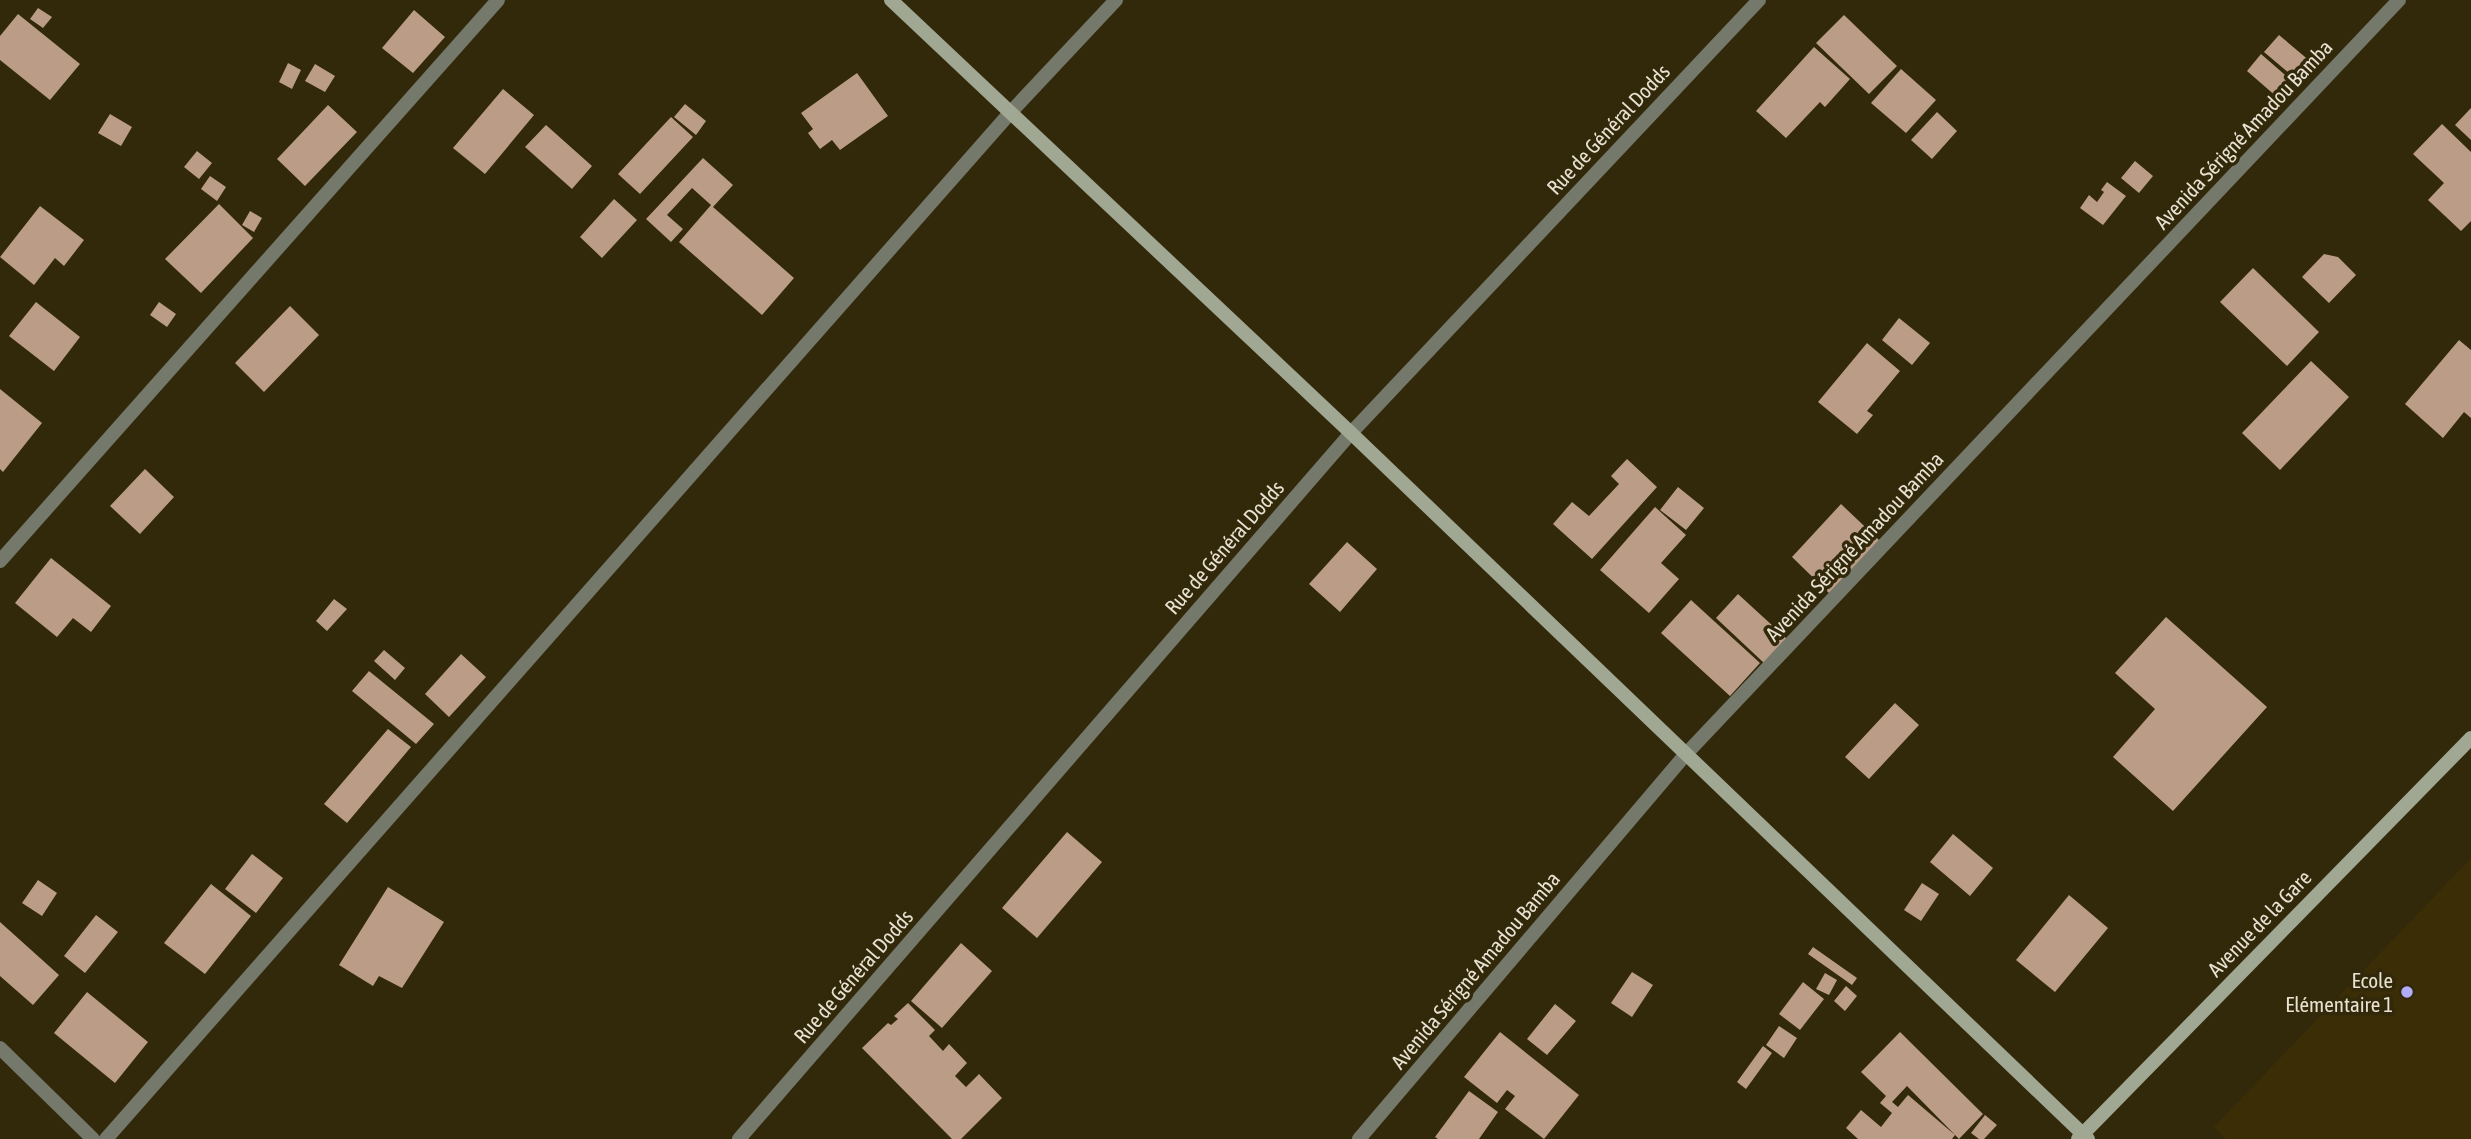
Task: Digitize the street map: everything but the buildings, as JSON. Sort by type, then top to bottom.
[{"type":"main road","points":[[891,0],[1351,433],[2083,1137]]},
{"type":"main road","name":"Avenue de la Gare","points":[[2083,1137],[2471,738]]},
{"type":"street","points":[[0,561],[498,0]]},
{"type":"street","points":[[106,1139],[1010,113],[1116,0]]},
{"type":"street","name":"Rue de Général Dodds","points":[[739,1139],[1351,433],[1759,0]]},
{"type":"street","name":"Avenida Sérigné Amadou Bamba","points":[[1359,1139],[1686,754],[2399,0]]},
{"type":"street","points":[[0,1048],[93,1139]]},
{"type":"shaded area","name":"Ecole Elémentaire 1","points":[[2471,858],[2471,1139],[2226,1139],[2214,1127]]},
{"type":"place","name":"Ecole Elémentaire 1","points":[[2407,992]]}]
